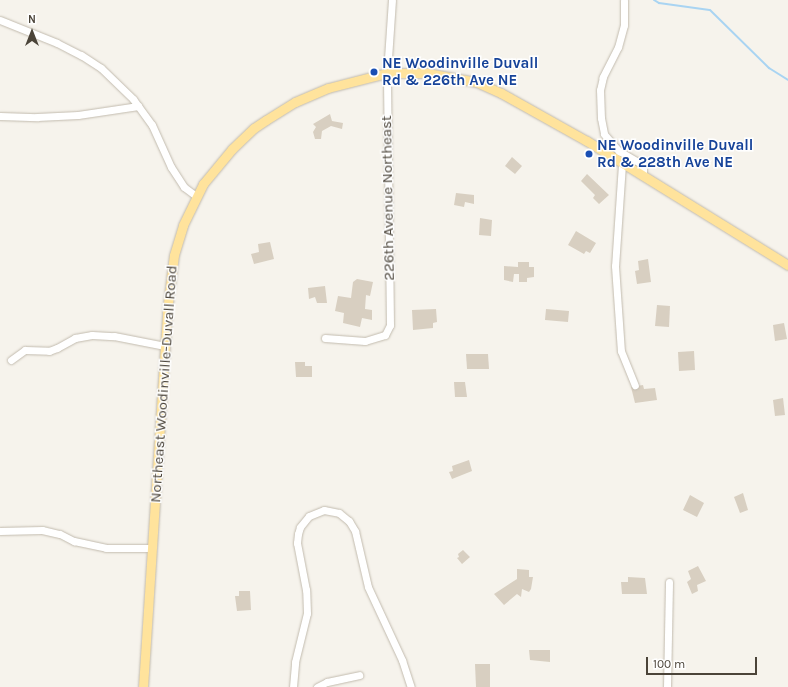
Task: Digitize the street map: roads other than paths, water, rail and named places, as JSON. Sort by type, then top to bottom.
[{"type":"main road","name":"Northeast Woodinville-Duvall Road","points":[[143,687],[165,346],[174,255],[182,225],[196,196],[212,172],[232,149],[254,128],[280,111],[310,95],[328,88],[387,73],[427,74],[476,82],[502,93],[547,118],[788,265]]},
{"type":"street","name":"226th Avenue Northeast","points":[[325,338],[365,341],[385,336],[390,325],[387,73],[392,0]]},
{"type":"street","points":[[624,0],[624,25],[618,47],[604,77],[600,90],[600,118],[604,134],[619,151],[643,165],[643,176]]},
{"type":"street","points":[[0,20],[81,55],[101,68],[118,83],[152,125],[171,167],[184,187],[196,196]]},
{"type":"street","points":[[0,116],[37,117],[78,114],[138,106]]},
{"type":"street","points":[[622,164],[615,251],[621,351],[635,385]]},
{"type":"street","points":[[11,360],[25,350],[49,350],[57,348],[75,338],[92,335],[114,336],[165,346]]},
{"type":"street","points":[[293,687],[295,662],[307,613],[306,590],[297,543],[298,534],[300,527],[309,516],[324,510],[333,510],[344,516],[355,531],[368,586],[400,654],[410,687]]},
{"type":"street","points":[[0,531],[42,530],[60,534],[74,541],[106,548],[152,548]]},
{"type":"street","points":[[667,687],[669,582]]},
{"type":"street","points":[[317,687],[327,682],[359,675]]},
{"type":"waterway","points":[[654,0],[659,3],[710,10],[769,68],[788,80]]},
{"type":"place","name":"NE Woodinville Duvall Rd & 226th Ave NE","points":[[374,72]]},
{"type":"place","name":"NE Woodinville Duvall Rd & 228th Ave NE","points":[[589,154]]}]
